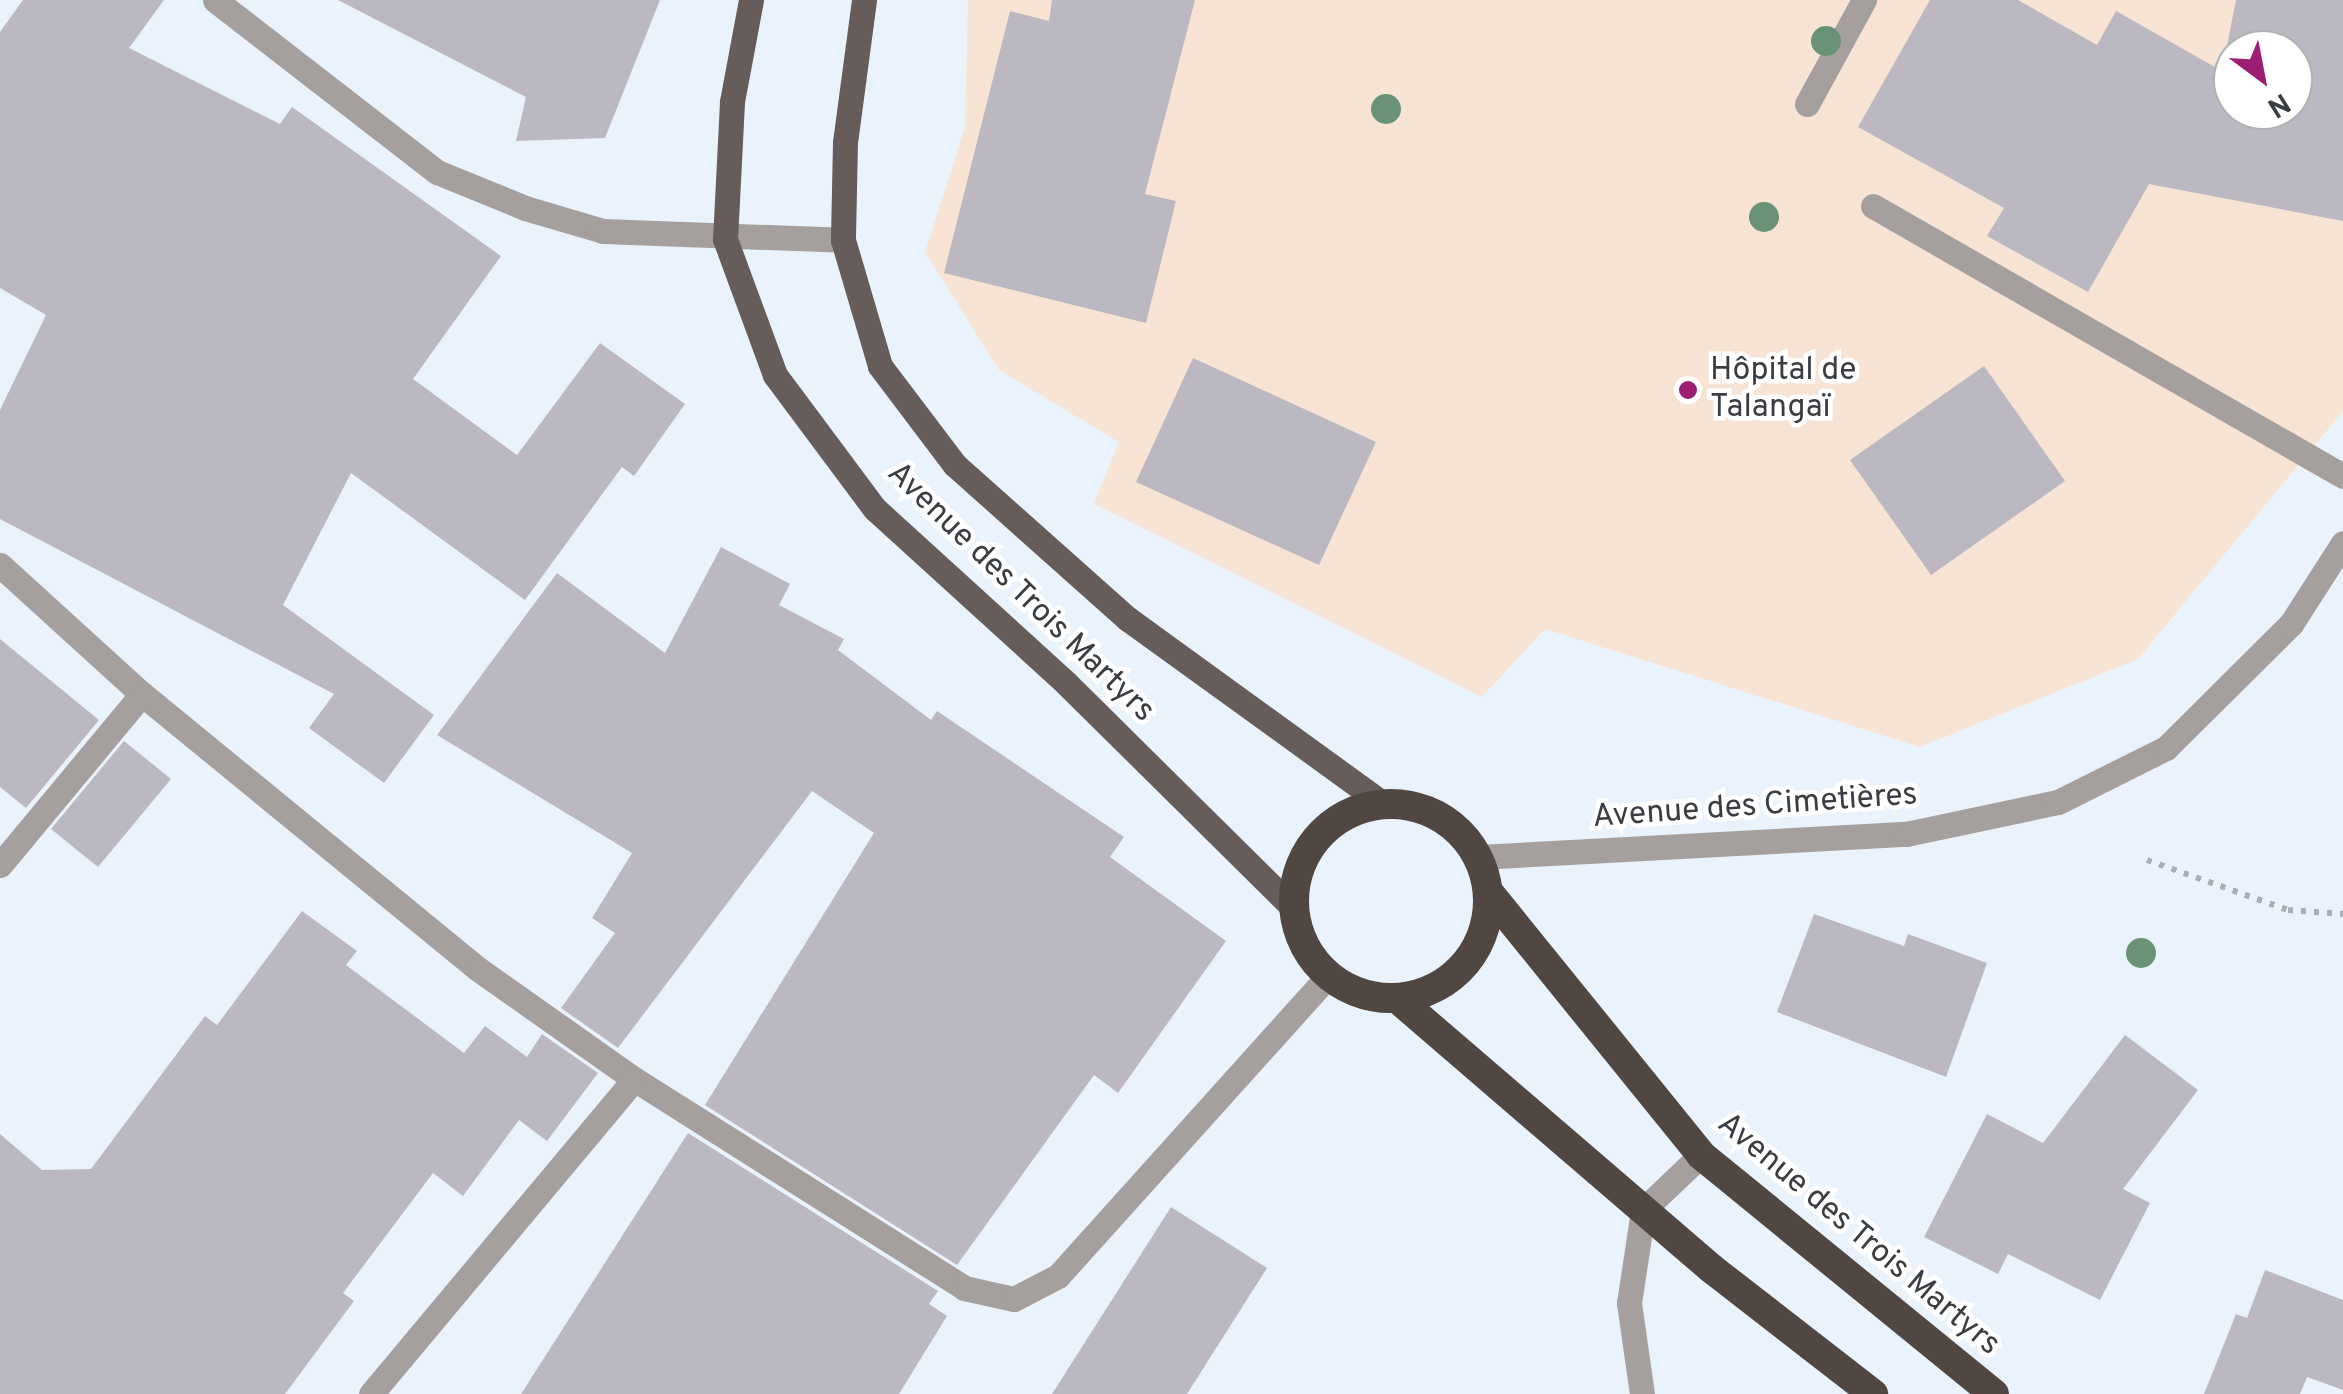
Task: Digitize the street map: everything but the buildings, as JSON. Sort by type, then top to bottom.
[{"type":"highway","points":[[1384,804],[1422,807],[1456,826],[1480,857],[1490,894],[1485,932],[1466,966],[1435,989],[1398,999],[1360,995],[1327,977],[1304,946],[1294,909],[1297,871],[1318,838],[1347,813],[1384,804]]},
{"type":"highway","name":"Avenue des Trois Martyrs","points":[[1490,894],[1701,1155],[1994,1394]]},
{"type":"highway","points":[[1398,999],[1643,1210],[1873,1394]]},
{"type":"main road","name":"Avenue des Trois Martyrs","points":[[751,0],[732,102],[725,239],[774,374],[875,509],[1066,683],[1294,909]]},
{"type":"main road","name":"Avenue des Trois Martyrs","points":[[864,0],[845,142],[844,240],[880,366],[955,465],[1128,619],[1384,804]]},
{"type":"street","points":[[215,0],[437,172],[525,208],[603,231],[725,239],[844,240]]},
{"type":"street","points":[[1807,104],[1864,0]]},
{"type":"street","points":[[1873,206],[2343,476]]},
{"type":"street","name":"Avenue des Cimetières","points":[[1480,857],[1906,834],[2058,802],[2166,748],[2291,624],[2343,542]]},
{"type":"street","points":[[0,565],[142,694],[478,969],[634,1079],[964,1288],[1014,1299],[1058,1276],[1327,977]]},
{"type":"street","points":[[0,865],[142,694]]},
{"type":"street","points":[[371,1394],[634,1079]]},
{"type":"street","points":[[1642,1394],[1629,1304],[1643,1210],[1701,1155]]},
{"type":"path","points":[[2147,860],[2288,910],[2343,914]]},
{"type":"shaded area","name":"Hôpital de Talangaï","points":[[968,0],[2343,0],[2343,411],[2138,659],[1920,747],[1545,629],[1482,697],[1094,504],[1119,442],[999,370],[925,252],[965,127]]},
{"type":"place","name":"Hôpital de Talangaï","points":[[1688,390]]}]
